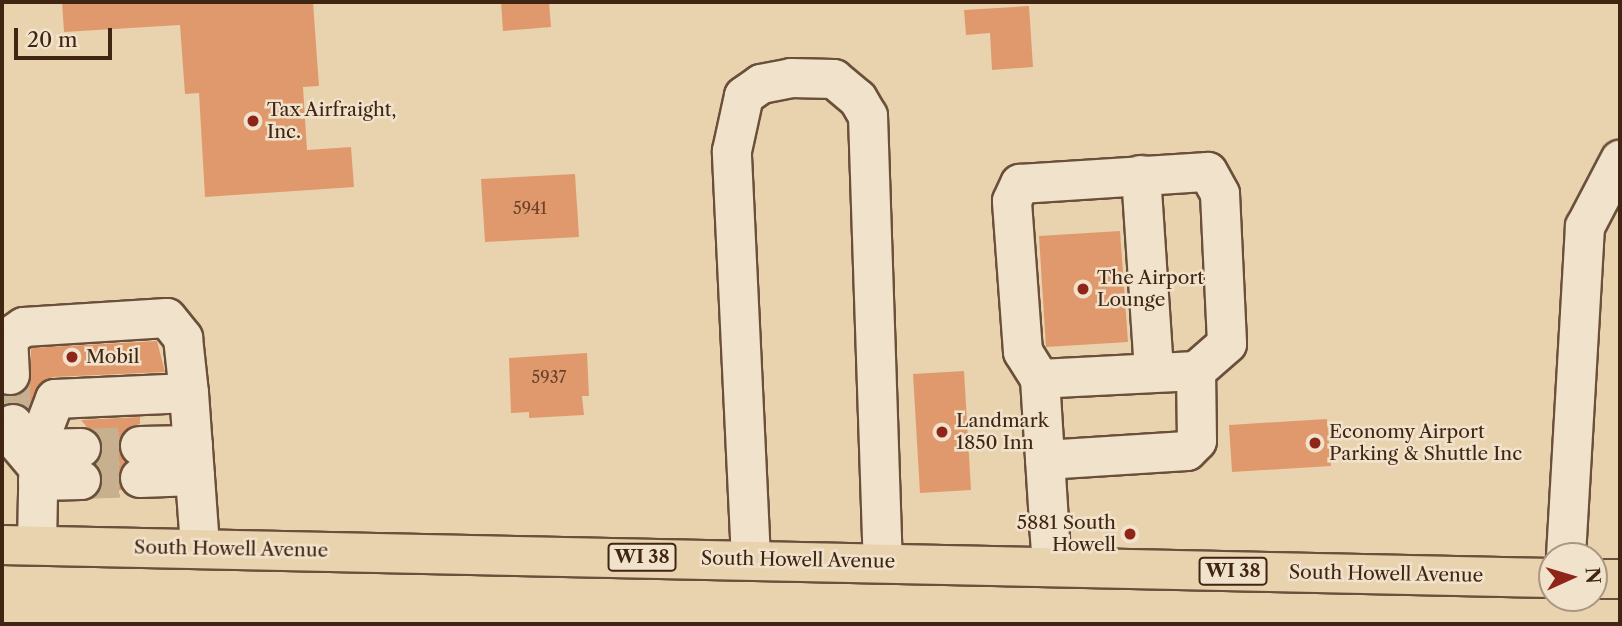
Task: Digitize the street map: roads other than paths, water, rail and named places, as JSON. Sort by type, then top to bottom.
[{"type":"main road","name":"South Howell Avenue","points":[[20,545],[1538,578]]},
{"type":"lane","points":[[751,559],[732,151],[744,96],[761,84],[791,78],[834,79],[858,99],[868,116],[883,562]]},
{"type":"lane","points":[[1567,542],[1585,227],[1620,160]]},
{"type":"lane","points":[[1040,379],[1196,370],[1227,344],[1220,194],[1209,172],[1020,184],[1012,201],[1023,352],[1040,379],[1052,566]]},
{"type":"lane","points":[[1141,176],[1154,372]]},
{"type":"lane","points":[[10,375],[8,338],[24,327],[167,318],[183,338],[200,548]]},
{"type":"lane","points":[[1045,460],[1187,451],[1197,441],[1196,370]]},
{"type":"lane","points":[[20,545],[32,455],[55,399],[189,393]]},
{"type":"lane","points":[[32,455],[81,464]]},
{"type":"lane","points":[[140,462],[194,461]]},
{"type":"tunnel","points":[[10,375],[13,424]]},
{"type":"tunnel","points":[[81,448],[140,446]]},
{"type":"tunnel","points":[[81,480],[140,478]]},
{"type":"place","name":"Tax Airfraight, Inc.","points":[[253,121]]},
{"type":"place","name":"The Airport Lounge","points":[[1083,289]]},
{"type":"place","name":"Mobil","points":[[72,357]]},
{"type":"place","name":"Landmark 1850 Inn","points":[[942,432]]},
{"type":"place","name":"Economy Airport Parking & Shuttle Inc","points":[[1315,443]]},
{"type":"place","name":"5881 South Howell","points":[[1130,534]]}]
